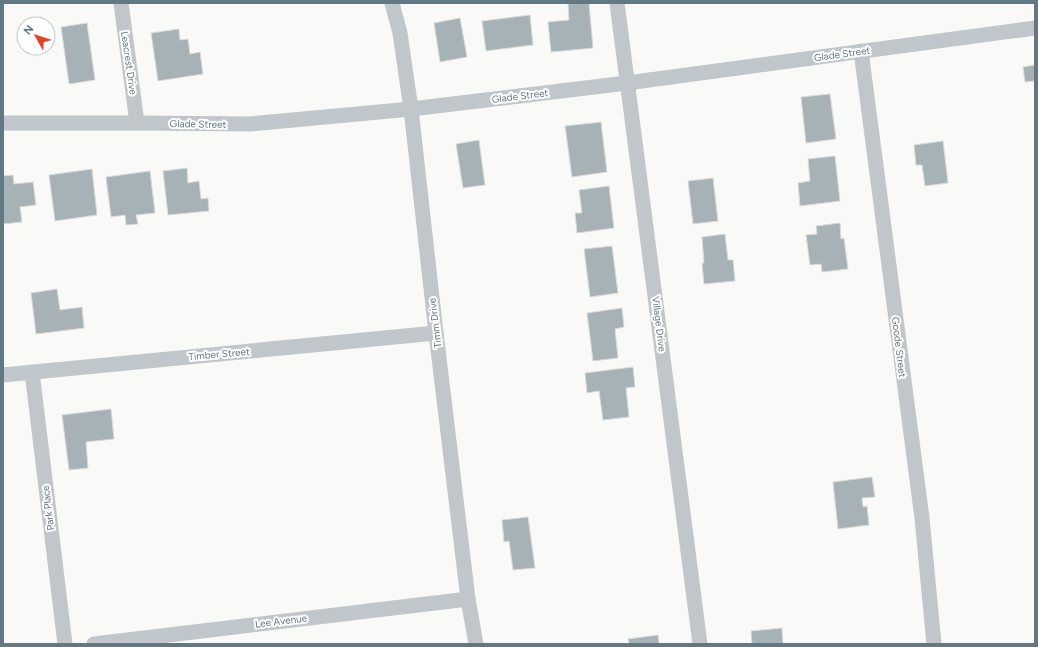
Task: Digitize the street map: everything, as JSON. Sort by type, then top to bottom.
[{"type":"street","name":"Leacrest Drive","points":[[121,3],[137,123]]},
{"type":"street","name":"Timm Drive","points":[[392,3],[400,33],[411,109],[468,599],[476,644]]},
{"type":"street","name":"Village Drive","points":[[617,3],[700,644]]},
{"type":"street","name":"Glade Street","points":[[3,124],[250,124],[411,109],[627,83],[1035,28]]},
{"type":"street","name":"Goode Street","points":[[861,51],[922,518],[934,644]]},
{"type":"street","name":"Timber Street","points":[[3,375],[436,333]]},
{"type":"street","name":"Park Place","points":[[32,372],[65,644]]},
{"type":"street","name":"Lee Avenue","points":[[94,644],[468,599]]},
{"type":"building","points":[[568,3],[589,3],[593,48],[551,52],[548,22],[569,20]]},
{"type":"building","points":[[530,15],[533,45],[486,51],[482,21]]},
{"type":"building","points":[[460,18],[467,57],[440,62],[434,23]]},
{"type":"building","points":[[87,23],[95,80],[69,84],[61,27]]},
{"type":"building","points":[[179,29],[180,40],[188,39],[190,54],[200,52],[203,74],[158,81],[151,33]]},
{"type":"building","points":[[1035,65],[1035,89],[1034,81],[1025,82],[1023,67]]},
{"type":"building","points":[[830,94],[836,139],[806,143],[801,97]]},
{"type":"building","points":[[601,122],[607,172],[572,177],[565,126]]},
{"type":"building","points":[[479,140],[485,185],[463,188],[456,144]]},
{"type":"building","points":[[943,141],[948,183],[925,186],[922,165],[916,165],[914,145]]},
{"type":"building","points":[[835,156],[840,201],[800,206],[798,183],[810,181],[808,159]]},
{"type":"building","points":[[187,168],[188,183],[199,181],[201,199],[208,198],[209,211],[168,215],[163,171]]},
{"type":"building","points":[[92,169],[97,215],[55,221],[49,175]]},
{"type":"building","points":[[150,171],[155,213],[136,215],[138,224],[126,225],[125,215],[111,217],[106,177]]},
{"type":"building","points":[[13,175],[14,184],[33,182],[36,205],[20,207],[22,222],[3,224],[3,176]]},
{"type":"building","points":[[713,178],[718,221],[693,224],[688,181]]},
{"type":"building","points":[[609,186],[614,228],[577,233],[575,213],[582,213],[579,190]]},
{"type":"building","points":[[840,223],[841,239],[844,238],[848,269],[822,272],[821,264],[810,265],[806,235],[817,234],[816,226]]},
{"type":"building","points":[[725,234],[728,260],[733,260],[735,281],[704,284],[702,237]]},
{"type":"building","points":[[612,246],[618,293],[590,297],[584,249]]},
{"type":"building","points":[[57,289],[60,310],[82,307],[84,328],[36,334],[31,293]]},
{"type":"building","points":[[622,308],[624,327],[615,329],[618,358],[593,361],[587,313]]},
{"type":"building","points":[[633,367],[635,387],[626,388],[629,417],[603,420],[599,391],[587,393],[585,373]]},
{"type":"building","points":[[111,409],[114,439],[86,442],[88,468],[69,470],[62,415]]},
{"type":"building","points":[[872,477],[875,497],[862,498],[863,507],[867,506],[869,525],[838,529],[833,482]]},
{"type":"building","points":[[528,517],[535,568],[513,570],[509,541],[504,542],[502,520]]},
{"type":"building","points":[[782,628],[783,644],[752,644],[751,631]]},
{"type":"building","points":[[658,635],[659,644],[629,644],[628,639]]}]
